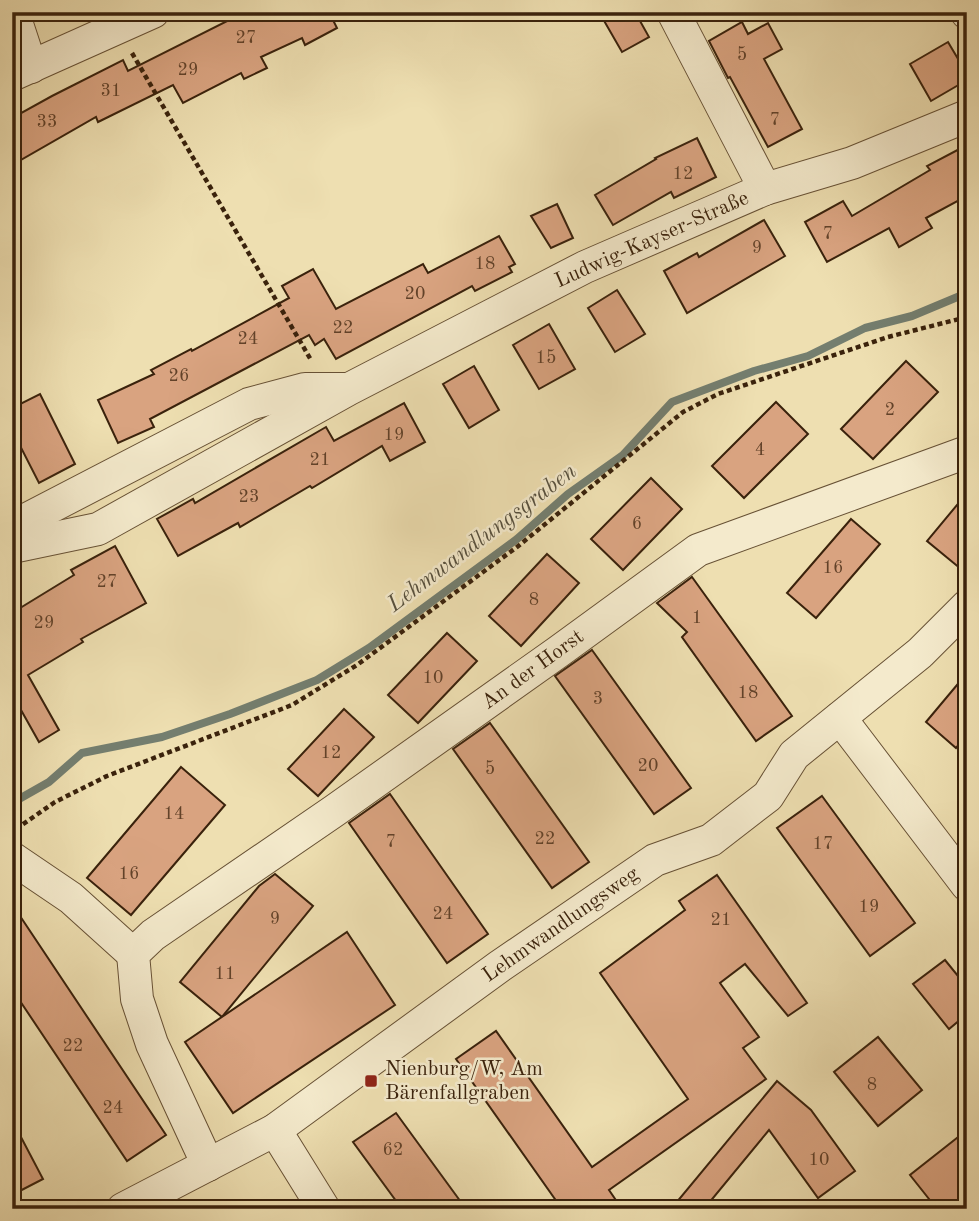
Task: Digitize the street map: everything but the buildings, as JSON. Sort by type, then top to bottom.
[{"type":"street","points":[[13,12],[22,71],[153,12]]},
{"type":"street","points":[[673,12],[765,189]]},
{"type":"street","name":"Ludwig-Kayser-Straße","points":[[12,547],[98,529],[338,389],[585,267],[765,189],[852,163],[967,116]]},
{"type":"street","name":"Ludwig-Kayser-Straße","points":[[12,527],[248,404],[305,389],[338,389]]},
{"type":"street","name":"An der Horst","points":[[133,954],[153,935],[334,811],[698,550],[967,452]]},
{"type":"street","name":"Lehmwandlungsweg","points":[[123,1209],[275,1130],[500,966],[655,860],[711,840],[768,796],[794,755],[920,653],[967,606]]},
{"type":"street","points":[[840,718],[967,885]]},
{"type":"street","points":[[12,858],[71,898],[133,954],[137,999],[152,1044],[208,1165]]},
{"type":"street","points":[[275,1130],[324,1209]]},
{"type":"path","points":[[117,28],[338,389]]},
{"type":"path","points":[[12,831],[55,802],[107,776],[292,705],[357,665],[517,547],[683,412],[718,394],[874,342],[967,317]]},
{"type":"waterway","name":"Lehmwandlungsgraben","points":[[12,803],[49,782],[82,753],[162,737],[317,680],[369,648],[517,539],[568,494],[623,455],[672,402],[754,371],[808,356],[865,328],[912,316],[967,293]]},
{"type":"place","name":"Nienburg/W, Am Bärenfallgraben","points":[[371,1081]]}]
